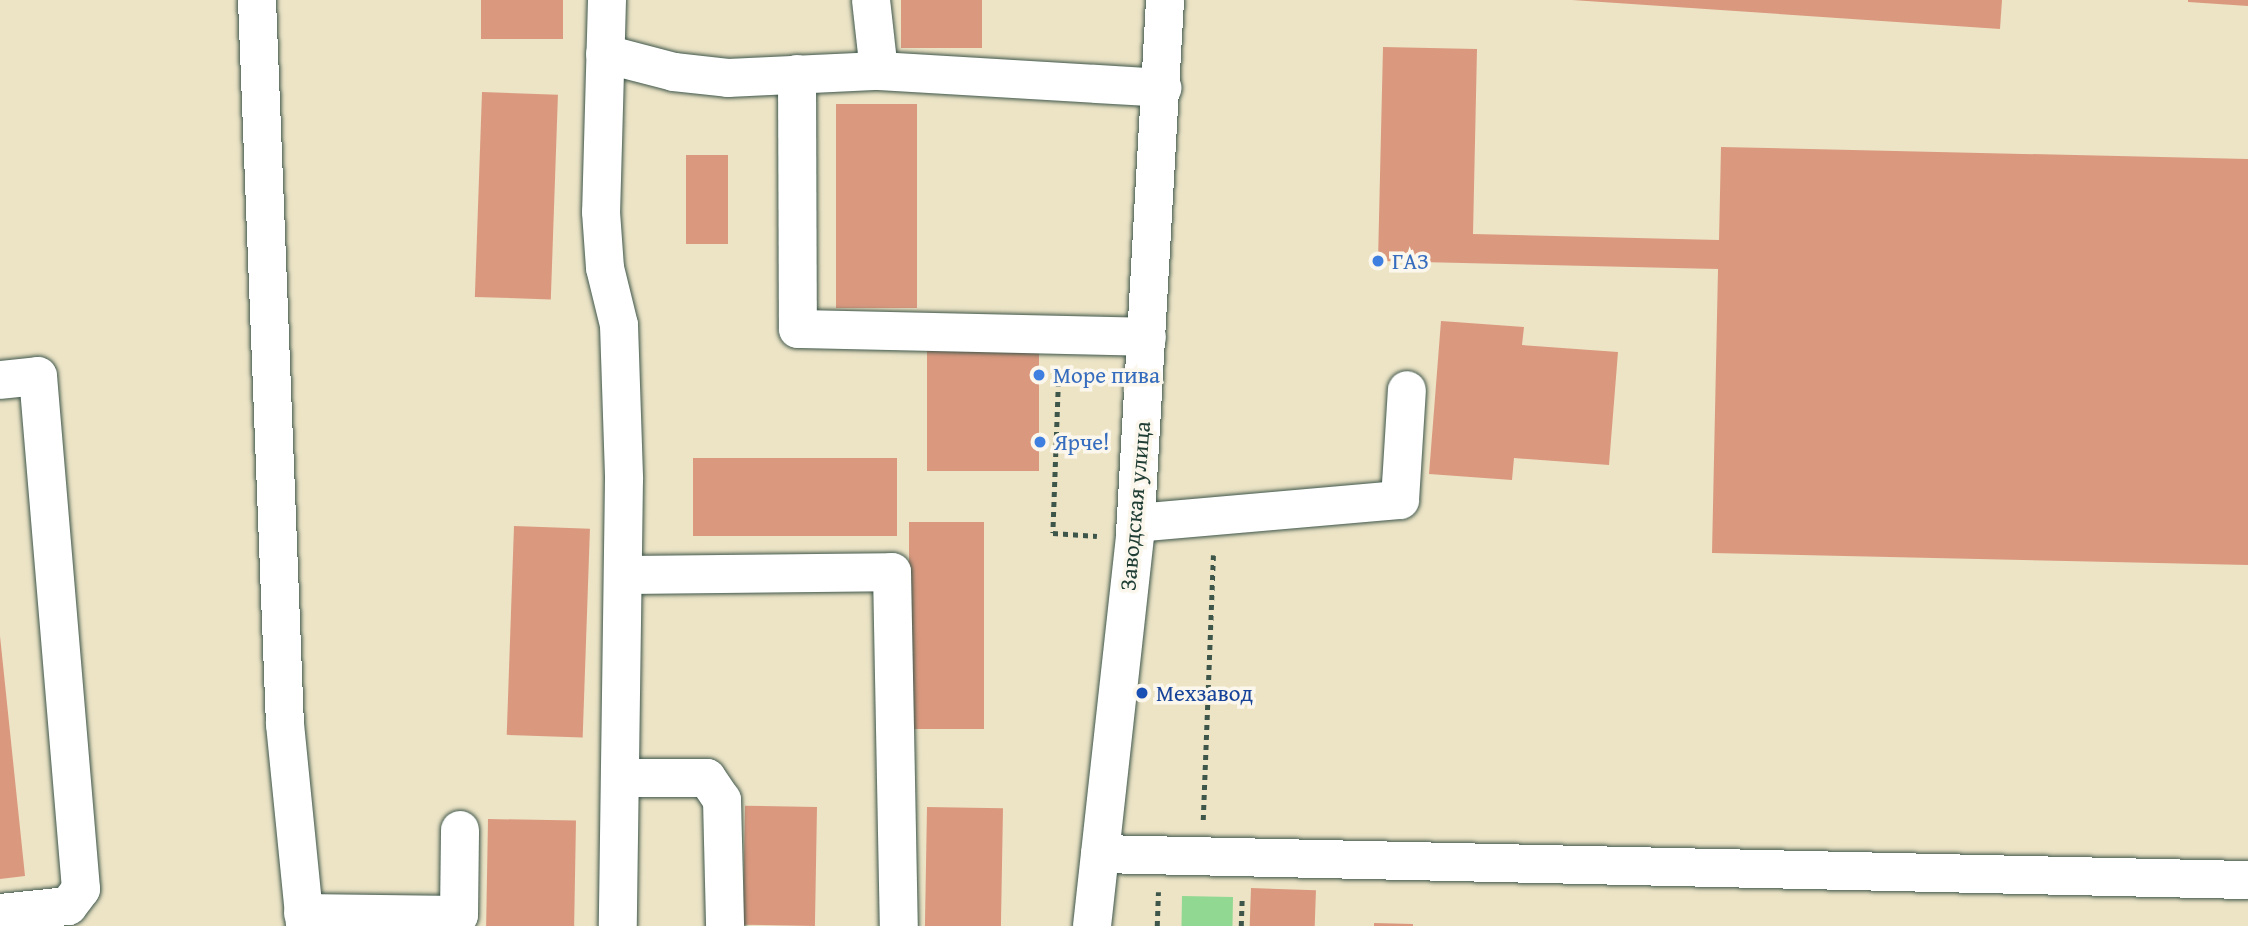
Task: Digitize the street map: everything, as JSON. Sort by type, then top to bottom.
[{"type":"street","points":[[257,0],[285,724],[304,919],[459,915],[460,830]]},
{"type":"street","points":[[607,0],[601,212],[605,268],[620,325],[623,575],[618,926]]},
{"type":"street","points":[[871,0],[879,71]]},
{"type":"street","name":"Заводская улица","points":[[1092,926],[1136,523],[1166,0]]},
{"type":"street","points":[[605,54],[674,72],[728,78],[879,71],[1163,88]]},
{"type":"street","points":[[797,74],[798,329],[1147,337]]},
{"type":"street","points":[[0,380],[38,376],[81,889],[68,906],[0,913]]},
{"type":"street","points":[[1136,523],[1400,500],[1407,390]]},
{"type":"street","points":[[623,575],[892,572],[899,926]]},
{"type":"street","points":[[620,778],[707,778],[722,800],[725,926]]},
{"type":"street","points":[[1100,854],[2248,880]]},
{"type":"green space","points":[[1182,896],[1233,897],[1232,926],[1181,926]]},
{"type":"building","points":[[481,0],[563,0],[563,39],[481,39]]},
{"type":"building","points":[[901,0],[982,0],[982,48],[901,48]]},
{"type":"building","points":[[1572,0],[2002,0],[2000,29]]},
{"type":"building","points":[[2248,0],[2248,6],[2188,2]]},
{"type":"building","points":[[1383,47],[1477,49],[1473,234],[1719,240],[1721,147],[2248,159],[2248,565],[1712,553],[1718,269],[1378,261]]},
{"type":"building","points":[[482,92],[558,95],[551,300],[475,297]]},
{"type":"building","points":[[836,104],[917,104],[917,308],[836,308]]},
{"type":"building","points":[[686,155],[728,155],[728,244],[686,244]]},
{"type":"building","points":[[1441,321],[1524,327],[1522,345],[1618,352],[1609,465],[1514,458],[1512,480],[1429,474]]},
{"type":"building","points":[[927,350],[1039,350],[1039,471],[927,471]]},
{"type":"building","points":[[693,458],[897,458],[897,536],[693,536]]},
{"type":"building","points":[[909,522],[984,522],[984,729],[909,729]]},
{"type":"building","points":[[514,526],[590,529],[583,738],[507,735]]},
{"type":"building","points":[[0,636],[25,876],[0,879]]},
{"type":"building","points":[[745,806],[817,807],[815,926],[743,925]]},
{"type":"building","points":[[927,807],[1003,808],[1001,926],[925,926]]},
{"type":"building","points":[[488,819],[576,821],[574,926],[486,926]]},
{"type":"building","points":[[1251,888],[1316,890],[1315,926],[1250,926]]},
{"type":"building","points":[[1374,923],[1413,924],[1413,926],[1374,926]]},
{"type":"place","name":"ГАЗ","points":[[1378,261]]},
{"type":"place","name":"Море пива","points":[[1039,375]]},
{"type":"place","name":"Ярче!","points":[[1040,442]]},
{"type":"place","name":"Мехзавод","points":[[1142,693]]}]
